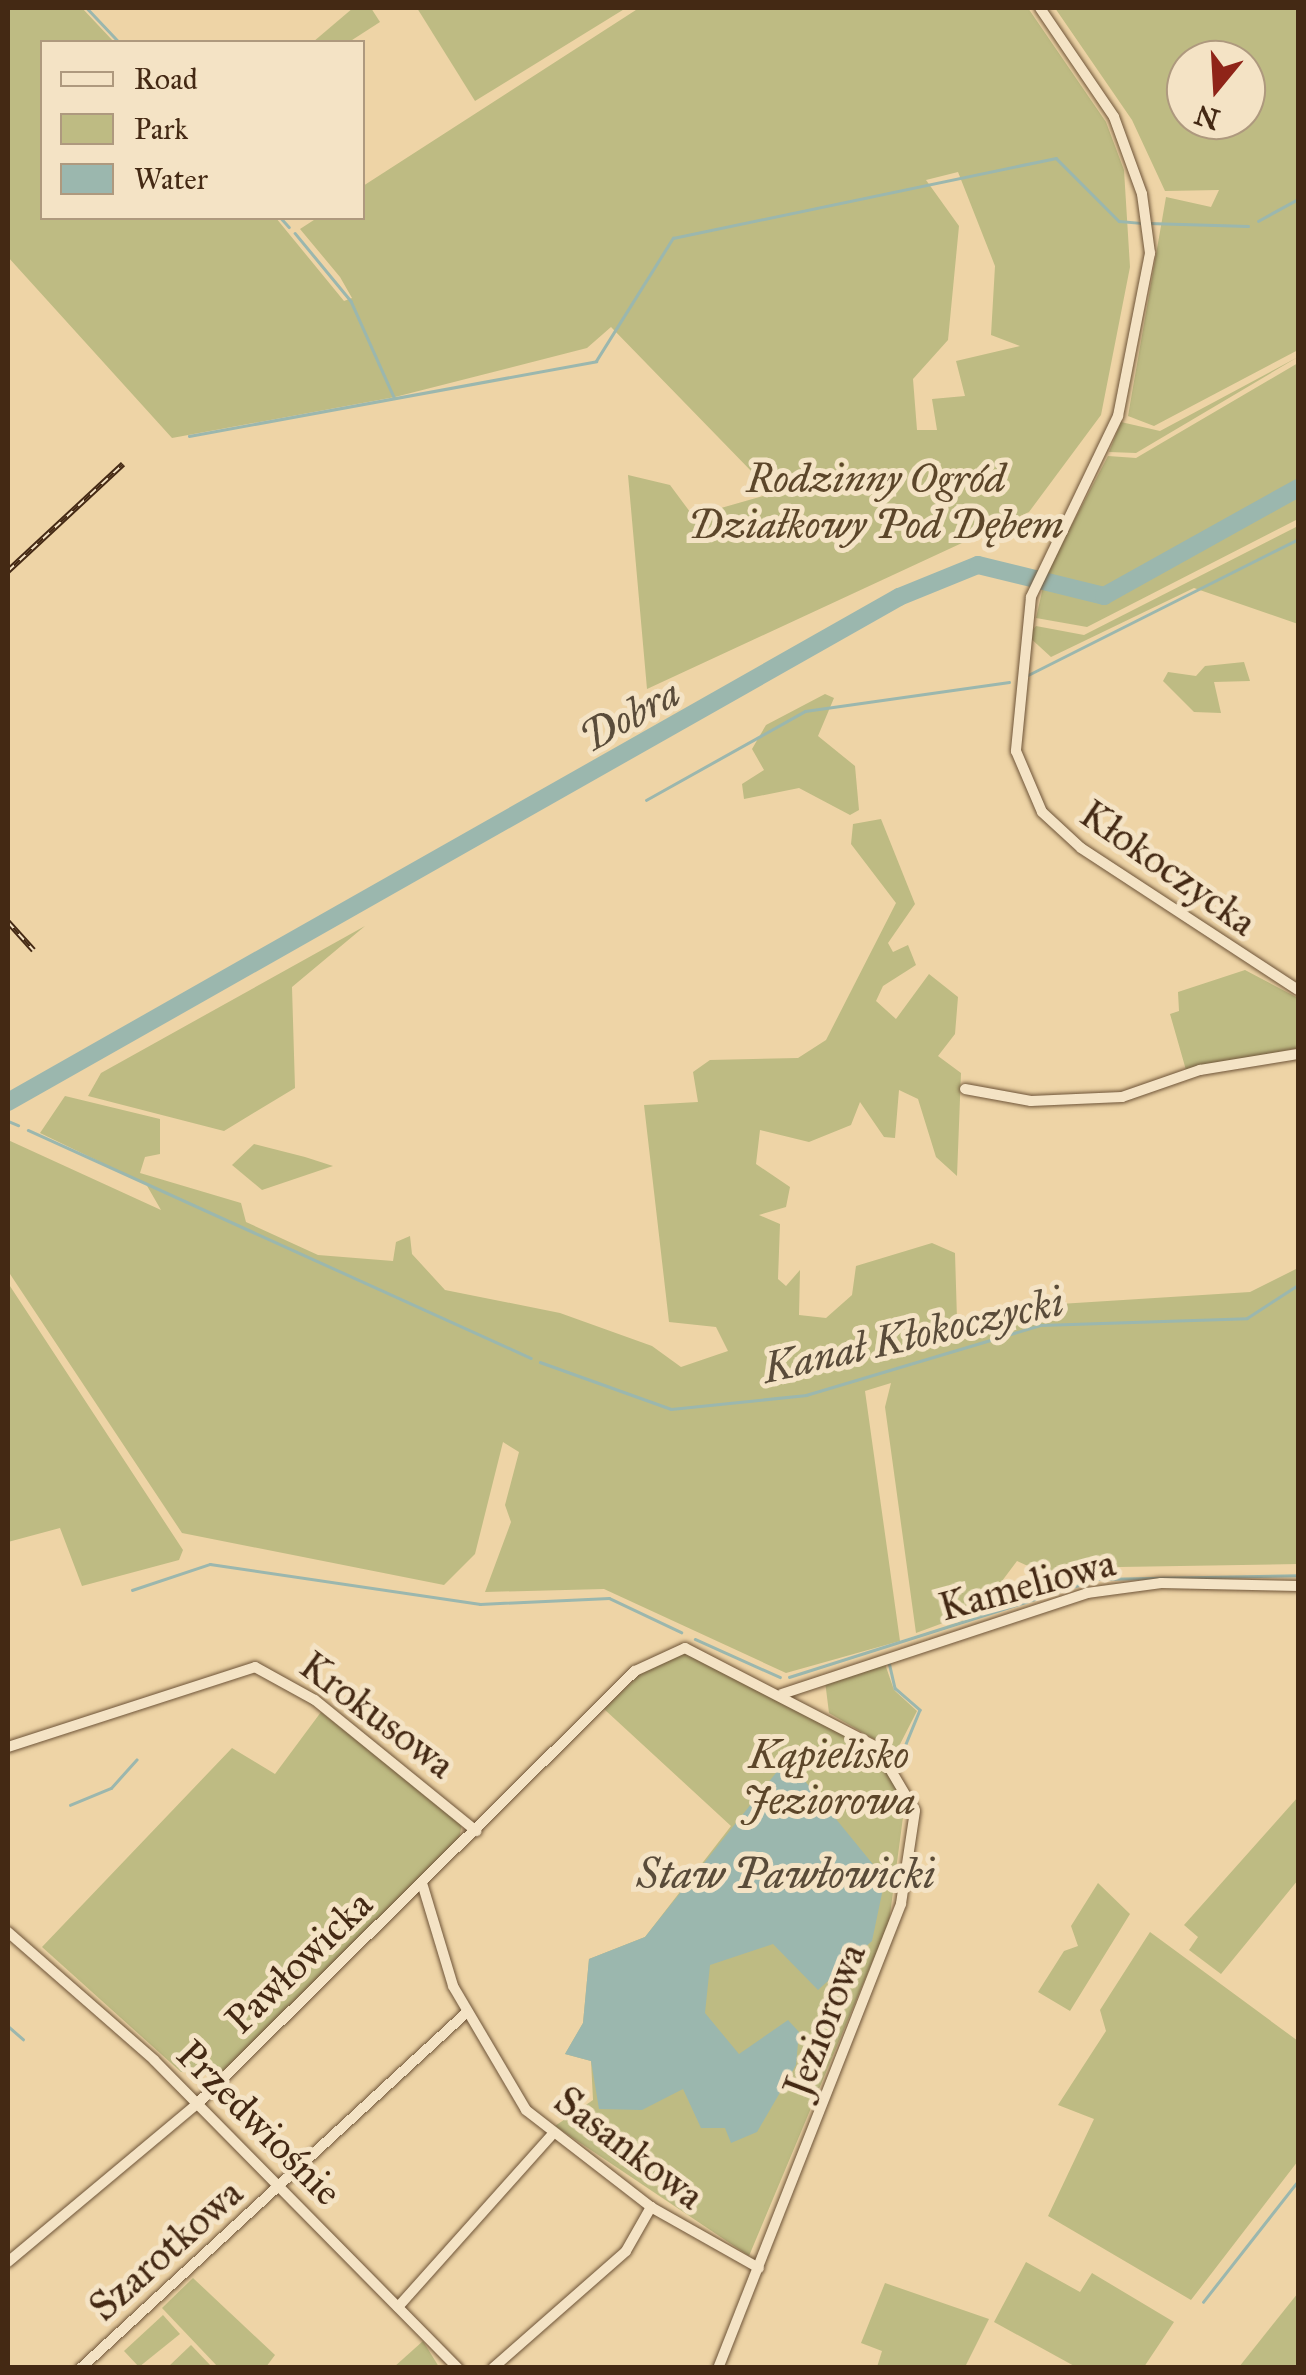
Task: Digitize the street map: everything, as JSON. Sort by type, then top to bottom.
[{"type":"street","name":"Kłokoczycka","points":[[1040,8],[1114,117],[1146,214],[1148,286],[1118,416],[1041,566],[1031,597],[1016,751],[1042,812],[1081,848],[1298,990]]},
{"type":"street","points":[[964,1090],[1031,1101],[1122,1098],[1200,1070],[1298,1054]]},
{"type":"street","name":"Kameliowa","points":[[782,1694],[1087,1593],[1161,1582],[1298,1586]]},
{"type":"street","name":"Jeziorowa","points":[[618,1688],[685,1648],[782,1694],[878,1747],[898,1768],[914,1811],[901,1904],[718,2368]]},
{"type":"street","name":"Krokusowa","points":[[8,1747],[255,1666],[315,1700],[476,1831]]},
{"type":"street","name":"Pawłowicka","points":[[8,2262],[197,2104],[618,1688]]},
{"type":"street","name":"Sasankowa","points":[[422,1883],[466,2013],[551,2136],[651,2207],[759,2268]]},
{"type":"street","name":"Przedwiośnie","points":[[8,1932],[197,2104],[458,2368]]},
{"type":"street","name":"Szarotkowa","points":[[81,2368],[466,2013]]},
{"type":"street","points":[[398,2307],[551,2136]]},
{"type":"street","points":[[494,2368],[626,2250],[651,2207]]},
{"type":"green space","name":"Rodzinny Ogród Działkowy Pod Dębem","points":[[8,8],[82,8],[112,40],[40,40],[40,220],[278,220],[344,301],[352,298],[340,277],[300,229],[314,220],[365,220],[365,185],[639,8],[1028,8],[1106,122],[1124,170],[1130,267],[1101,415],[1029,512],[647,689],[628,475],[670,485],[693,516],[763,496],[754,474],[611,327],[587,348],[395,397],[172,438],[8,257]],"holes":[[[958,172],[995,266],[991,335],[1020,346],[956,361],[965,396],[932,399],[937,430],[917,430],[913,379],[948,340],[959,226],[926,180]]]},
{"type":"green space","points":[[353,8],[371,8],[380,22],[352,40],[315,40]]},
{"type":"green space","points":[[417,8],[626,8],[475,101]]},
{"type":"green space","points":[[1055,8],[1298,8],[1298,350],[1154,426],[1128,416],[1166,197],[1211,207],[1219,190],[1165,191],[1132,120]]},
{"type":"green space","points":[[1298,357],[1136,453],[1109,452],[1121,422],[1160,431]]},
{"type":"green space","points":[[1298,363],[1298,485],[1123,578],[1127,587],[1298,494],[1298,519],[1087,627],[1036,618],[1046,574],[1108,456],[1136,458]]},
{"type":"green space","points":[[1298,526],[1298,624],[1194,588],[1051,657],[1028,636],[1036,626],[1084,635]]},
{"type":"green space","points":[[1244,662],[1250,681],[1214,682],[1221,713],[1194,712],[1163,681],[1168,672],[1196,676],[1205,666]]},
{"type":"green space","points":[[825,694],[834,698],[818,736],[855,766],[859,810],[850,815],[799,788],[744,799],[742,784],[764,770],[752,749],[766,725]]},
{"type":"green space","points":[[881,819],[915,904],[888,943],[893,952],[908,945],[916,965],[883,986],[876,1001],[896,1019],[929,974],[958,997],[955,1034],[938,1056],[961,1073],[957,1176],[936,1157],[918,1099],[899,1090],[895,1138],[884,1137],[860,1102],[851,1125],[809,1142],[760,1130],[756,1164],[790,1187],[786,1207],[759,1215],[780,1224],[778,1279],[786,1286],[800,1270],[799,1315],[826,1318],[852,1295],[856,1266],[932,1243],[955,1253],[957,1319],[997,1308],[1250,1292],[1298,1268],[1298,1564],[1119,1567],[1054,1578],[1017,1561],[981,1609],[916,1633],[885,1407],[891,1383],[865,1391],[900,1641],[786,1673],[604,1589],[485,1592],[511,1522],[505,1505],[519,1452],[503,1442],[475,1554],[444,1585],[182,1533],[8,1271],[8,1140],[161,1210],[146,1184],[40,1133],[65,1096],[160,1119],[160,1154],[145,1157],[140,1173],[241,1203],[246,1222],[318,1255],[393,1261],[396,1242],[410,1236],[412,1254],[445,1290],[560,1313],[652,1346],[681,1367],[728,1351],[716,1327],[669,1322],[644,1105],[698,1102],[693,1072],[710,1060],[798,1058],[826,1040],[896,903],[851,844],[853,824]]},
{"type":"green space","points":[[365,926],[292,987],[295,1088],[224,1131],[88,1096],[101,1073]]},
{"type":"green space","points":[[1245,970],[1298,998],[1298,1048],[1186,1070],[1170,1014],[1179,1011],[1178,992]]},
{"type":"green space","points":[[254,1144],[333,1166],[262,1190],[232,1165]]},
{"type":"green space","points":[[8,1283],[183,1550],[179,1560],[82,1586],[60,1528],[8,1542]]},
{"type":"green space","name":"Kąpielisko Jeziorowa","points":[[683,1652],[873,1750],[906,1795],[889,1922],[749,2256],[555,2126],[593,2100],[591,2061],[565,2054],[583,2023],[589,1959],[645,1937],[731,1826],[604,1709],[643,1671]]},
{"type":"green space","points":[[885,1664],[894,1690],[917,1711],[896,1752],[829,1713],[825,1681]]},
{"type":"green space","points":[[321,1712],[462,1824],[459,1839],[219,2075],[181,2072],[42,1947],[232,1748],[275,1774]]},
{"type":"green space","points":[[1298,1797],[1298,1880],[1221,1974],[1189,1950],[1198,1937],[1184,1925]]},
{"type":"green space","points":[[1098,1883],[1130,1914],[1070,2011],[1038,1992],[1064,1951],[1078,1946],[1071,1926]]},
{"type":"green space","points":[[1150,1932],[1298,2041],[1298,2161],[1191,2300],[1048,2216],[1094,2119],[1058,2105],[1106,2031],[1100,2010]]},
{"type":"green space","points":[[1026,2262],[1080,2292],[1092,2273],[1174,2322],[1144,2367],[1076,2367],[994,2322]]},
{"type":"green space","points":[[193,2278],[275,2355],[266,2367],[218,2367],[162,2308]]},
{"type":"green space","points":[[885,2283],[989,2319],[965,2367],[877,2367],[882,2351],[861,2343]]},
{"type":"green space","points":[[1298,2293],[1298,2367],[1239,2367]]},
{"type":"green space","points":[[163,2315],[180,2334],[139,2367],[124,2351]]},
{"type":"green space","points":[[423,2341],[439,2367],[394,2367]]},
{"type":"green space","points":[[191,2345],[212,2367],[168,2367]]},
{"type":"water","name":"Staw Pawłowicki","points":[[787,1759],[885,1879],[872,1941],[818,1990],[773,1944],[710,1965],[705,2013],[739,2054],[788,2020],[799,2032],[796,2065],[757,2132],[731,2143],[725,2128],[701,2128],[683,2089],[642,2110],[599,2109],[591,2061],[565,2054],[583,2023],[589,1959],[645,1937]]},
{"type":"waterway","points":[[87,8],[117,40]]},
{"type":"waterway","points":[[189,436],[596,361],[673,238],[1056,158],[1119,221],[1140,223]]},
{"type":"waterway","points":[[1258,221],[1298,199]]},
{"type":"waterway","points":[[283,220],[289,227]]},
{"type":"waterway","points":[[1148,223],[1248,226]]},
{"type":"waterway","points":[[295,233],[351,301],[394,397]]},
{"type":"waterway","name":"Dobra","points":[[8,1102],[899,597],[978,565],[1104,596],[1298,488]]},
{"type":"waterway","points":[[1028,675],[1298,539]]},
{"type":"waterway","points":[[646,800],[805,711],[1009,682]]},
{"type":"waterway","name":"Kanał Kłokoczycki","points":[[8,1121],[18,1125]]},
{"type":"waterway","name":"Kanał Kłokoczycki","points":[[28,1130],[531,1358]]},
{"type":"waterway","name":"Kanał Kłokoczycki","points":[[540,1362],[671,1409],[806,1395],[1041,1325],[1247,1318],[1298,1285]]},
{"type":"waterway","points":[[132,1590],[210,1564],[480,1604],[609,1598],[681,1632]]},
{"type":"waterway","points":[[789,1677],[1098,1579],[1298,1575]]},
{"type":"waterway","points":[[695,1639],[780,1677]]},
{"type":"waterway","points":[[889,1662],[895,1688],[920,1710],[904,1749]]},
{"type":"waterway","points":[[70,1805],[111,1788],[136,1760]]},
{"type":"waterway","points":[[8,2026],[23,2039]]},
{"type":"waterway","points":[[1203,2302],[1298,2181]]},
{"type":"railway","points":[[8,571],[123,464]]},
{"type":"railway","points":[[8,922],[33,950]]}]
